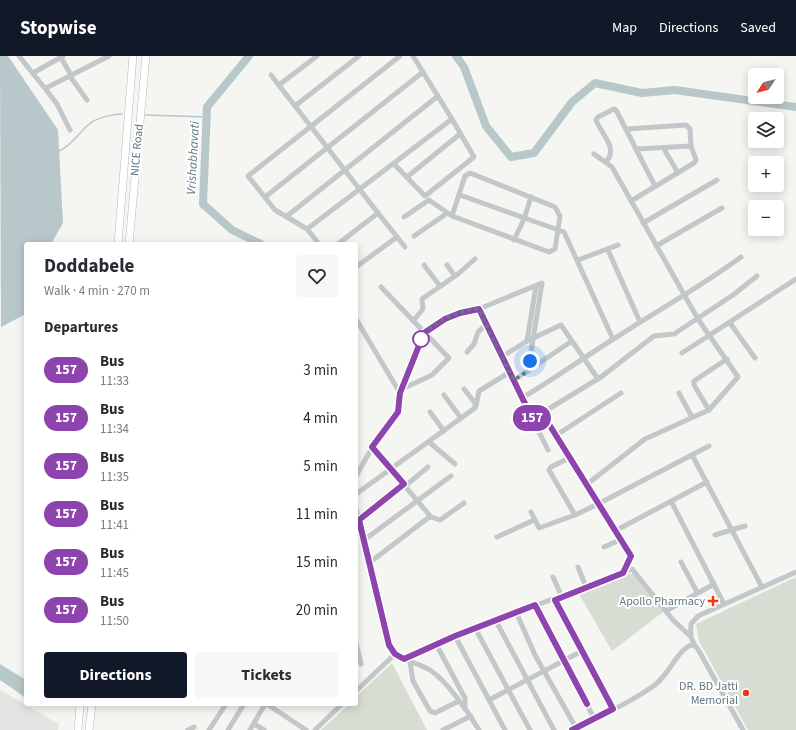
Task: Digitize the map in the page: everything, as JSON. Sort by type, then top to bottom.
[{"type":"highway","name":"NICE Road","points":[[118,242],[132,56]]},
{"type":"highway","name":"NICE Road","points":[[129,242],[146,56]]},
{"type":"highway","points":[[78,730],[80,706]]},
{"type":"highway","points":[[89,730],[92,706]]},
{"type":"street","points":[[33,73],[61,56],[70,76],[87,100]]},
{"type":"street","points":[[44,87],[47,87],[109,56]]},
{"type":"street","points":[[279,86],[317,56]]},
{"type":"street","points":[[295,106],[359,56]]},
{"type":"street","points":[[317,242],[307,229],[275,210],[248,176],[400,56]]},
{"type":"street","points":[[394,164],[425,196],[474,157],[413,56]]},
{"type":"street","points":[[21,57],[57,104],[70,130]]},
{"type":"street","points":[[265,197],[423,72]]},
{"type":"street","points":[[271,75],[404,247]]},
{"type":"street","points":[[287,216],[438,96]]},
{"type":"street","points":[[606,162],[610,157],[611,147],[596,121],[596,118],[614,108],[655,186]]},
{"type":"street","points":[[307,229],[452,119]]},
{"type":"street","points":[[626,129],[686,125],[690,129],[691,146],[695,162],[631,201]]},
{"type":"street","points":[[407,177],[460,134]]},
{"type":"street","points":[[636,149],[664,149],[691,146]]},
{"type":"street","points":[[664,149],[678,173]]},
{"type":"street","points":[[586,485],[645,439],[709,410],[738,377],[698,318],[612,167],[594,154]]},
{"type":"street","points":[[404,216],[428,200],[433,202],[449,215],[514,240],[551,252],[555,249],[559,231],[560,216],[557,208],[470,173],[465,176],[460,195],[449,215],[414,236]]},
{"type":"street","points":[[643,222],[717,180]]},
{"type":"street","points":[[460,195],[567,235],[613,339]]},
{"type":"street","points":[[514,240],[524,219],[531,197]]},
{"type":"street","points":[[656,246],[722,208]]},
{"type":"street","points":[[341,242],[378,213]]},
{"type":"street","points":[[358,266],[397,237]]},
{"type":"street","points":[[578,260],[618,245]]},
{"type":"street","points":[[608,250],[640,322]]},
{"type":"street","points":[[522,398],[584,360],[640,322],[685,296],[741,257]]},
{"type":"street","points":[[413,321],[423,309],[422,299],[455,276],[475,259]]},
{"type":"street","points":[[424,265],[440,286]]},
{"type":"street","points":[[447,265],[455,276]]},
{"type":"street","points":[[533,420],[598,379],[654,336],[674,334],[733,295],[757,276]]},
{"type":"street","points":[[682,353],[796,280]]},
{"type":"street","points":[[358,472],[372,447],[398,412],[401,391],[424,333],[445,319],[460,313],[479,309],[542,283],[528,371]]},
{"type":"street","points":[[527,341],[536,286]]},
{"type":"street","points":[[381,287],[449,358],[432,375],[401,391]]},
{"type":"street","points":[[479,309],[548,450]]},
{"type":"street","points":[[358,322],[401,391]]},
{"type":"street","points":[[730,323],[755,358]]},
{"type":"street","points":[[467,352],[474,344],[478,332],[486,325]]},
{"type":"street","points":[[503,356],[527,341],[561,325],[598,379]]},
{"type":"street","points":[[514,380],[572,341]]},
{"type":"street","points":[[709,410],[695,387],[694,381],[727,359]]},
{"type":"street","points":[[358,493],[461,418],[476,406],[479,391],[510,372]]},
{"type":"street","points":[[464,389],[476,406]]},
{"type":"street","points":[[555,436],[621,393]]},
{"type":"street","points":[[679,393],[692,418]]},
{"type":"street","points":[[444,395],[461,418]]},
{"type":"street","points":[[430,412],[444,430]]},
{"type":"street","points":[[542,413],[631,556],[623,573]]},
{"type":"street","points":[[429,442],[455,464]]},
{"type":"street","points":[[531,512],[539,528],[575,515],[709,446]]},
{"type":"street","points":[[372,447],[431,517],[440,520],[464,503]]},
{"type":"street","points":[[692,455],[762,587]]},
{"type":"street","points":[[569,458],[551,467],[549,470],[575,515]]},
{"type":"street","points":[[359,520],[428,467]]},
{"type":"street","points":[[364,540],[451,476]]},
{"type":"street","points":[[615,531],[707,482]]},
{"type":"street","points":[[672,501],[724,604]]},
{"type":"street","points":[[358,516],[389,645],[395,654],[431,671],[465,708],[479,730]]},
{"type":"street","points":[[369,563],[431,517]]},
{"type":"street","points":[[497,537],[534,520]]},
{"type":"street","points":[[715,535],[745,526]]},
{"type":"street","points":[[604,548],[620,540]]},
{"type":"street","points":[[681,562],[697,592]]},
{"type":"street","points":[[578,567],[586,587]]},
{"type":"street","points":[[404,659],[475,628],[535,605],[555,600],[632,569],[666,611],[690,636],[694,646],[699,651],[743,730]]},
{"type":"street","points":[[690,636],[691,624],[698,616],[796,572]]},
{"type":"street","points":[[553,577],[562,597]]},
{"type":"street","points":[[666,611],[697,592],[714,584]]},
{"type":"street","points":[[555,600],[613,709]]},
{"type":"street","points":[[535,605],[594,718]]},
{"type":"street","points":[[516,612],[574,729],[613,709],[656,684],[668,672],[685,649],[691,645],[694,646]]},
{"type":"street","points":[[496,621],[554,730]]},
{"type":"street","points":[[475,628],[530,730]]},
{"type":"street","points":[[455,636],[505,730]]},
{"type":"street","points":[[436,644],[465,698],[465,708]]},
{"type":"street","points":[[358,651],[361,664]]},
{"type":"street","points":[[489,700],[582,652]]},
{"type":"street","points":[[358,689],[395,654]]},
{"type":"street","points":[[358,660],[361,664]]},
{"type":"street","points":[[410,662],[413,681],[430,711],[435,713],[459,701]]},
{"type":"street","points":[[209,730],[225,706]]},
{"type":"street","points":[[228,730],[243,706]]},
{"type":"street","points":[[250,730],[265,706]]},
{"type":"street","points":[[269,706],[306,730]]},
{"type":"street","points":[[315,730],[337,706]]},
{"type":"street","points":[[443,730],[471,716]]},
{"type":"street","points":[[254,724],[264,730]]},
{"type":"street","points":[[188,730],[194,727]]},
{"type":"shaded area","points":[[0,56],[8,56],[58,130],[63,223],[52,242],[24,242],[24,315],[1,327]]},
{"type":"shaded area","points":[[629,574],[635,574],[663,612],[612,651],[579,594]]},
{"type":"shaded area","points":[[796,577],[796,730],[748,730],[699,641],[696,624]]},
{"type":"shaded area","points":[[392,663],[427,730],[321,730],[347,706],[358,706],[358,695]]},
{"type":"shaded area","points":[[0,664],[24,679],[24,697],[0,680]]},
{"type":"shaded area","points":[[0,690],[24,704],[24,706],[28,706],[59,724],[58,730],[0,730]]},
{"type":"waterway","name":"Vrishabhavati","points":[[249,56],[207,107],[203,204],[232,230],[257,242]]},
{"type":"waterway","name":"Vrishabhavati","points":[[456,56],[464,67],[486,126],[511,157],[534,153],[572,102],[595,83],[642,93],[675,90],[796,107]]},
{"type":"waterway","points":[[59,151],[64,149],[72,142],[92,122],[107,116],[122,114]]},
{"type":"waterway","points":[[146,115],[207,117]]},
{"type":"bus line","name":"157","points":[[572,730],[613,709],[555,600],[623,573],[631,556],[542,413],[533,420],[479,309],[460,313],[445,319],[424,333],[400,393],[398,412],[372,447],[404,484],[359,520],[389,645],[395,654],[404,659],[455,636],[535,605],[563,661],[587,704]]},
{"type":"place","name":"Apollo Pharmacy","points":[[713,601]]},
{"type":"place","name":"DR. BD Jatti Memorial","points":[[746,693]]},
{"type":"route","points":[[421,339],[424,333],[445,319],[460,313],[479,309],[514,380],[528,371],[530,361]]}]
